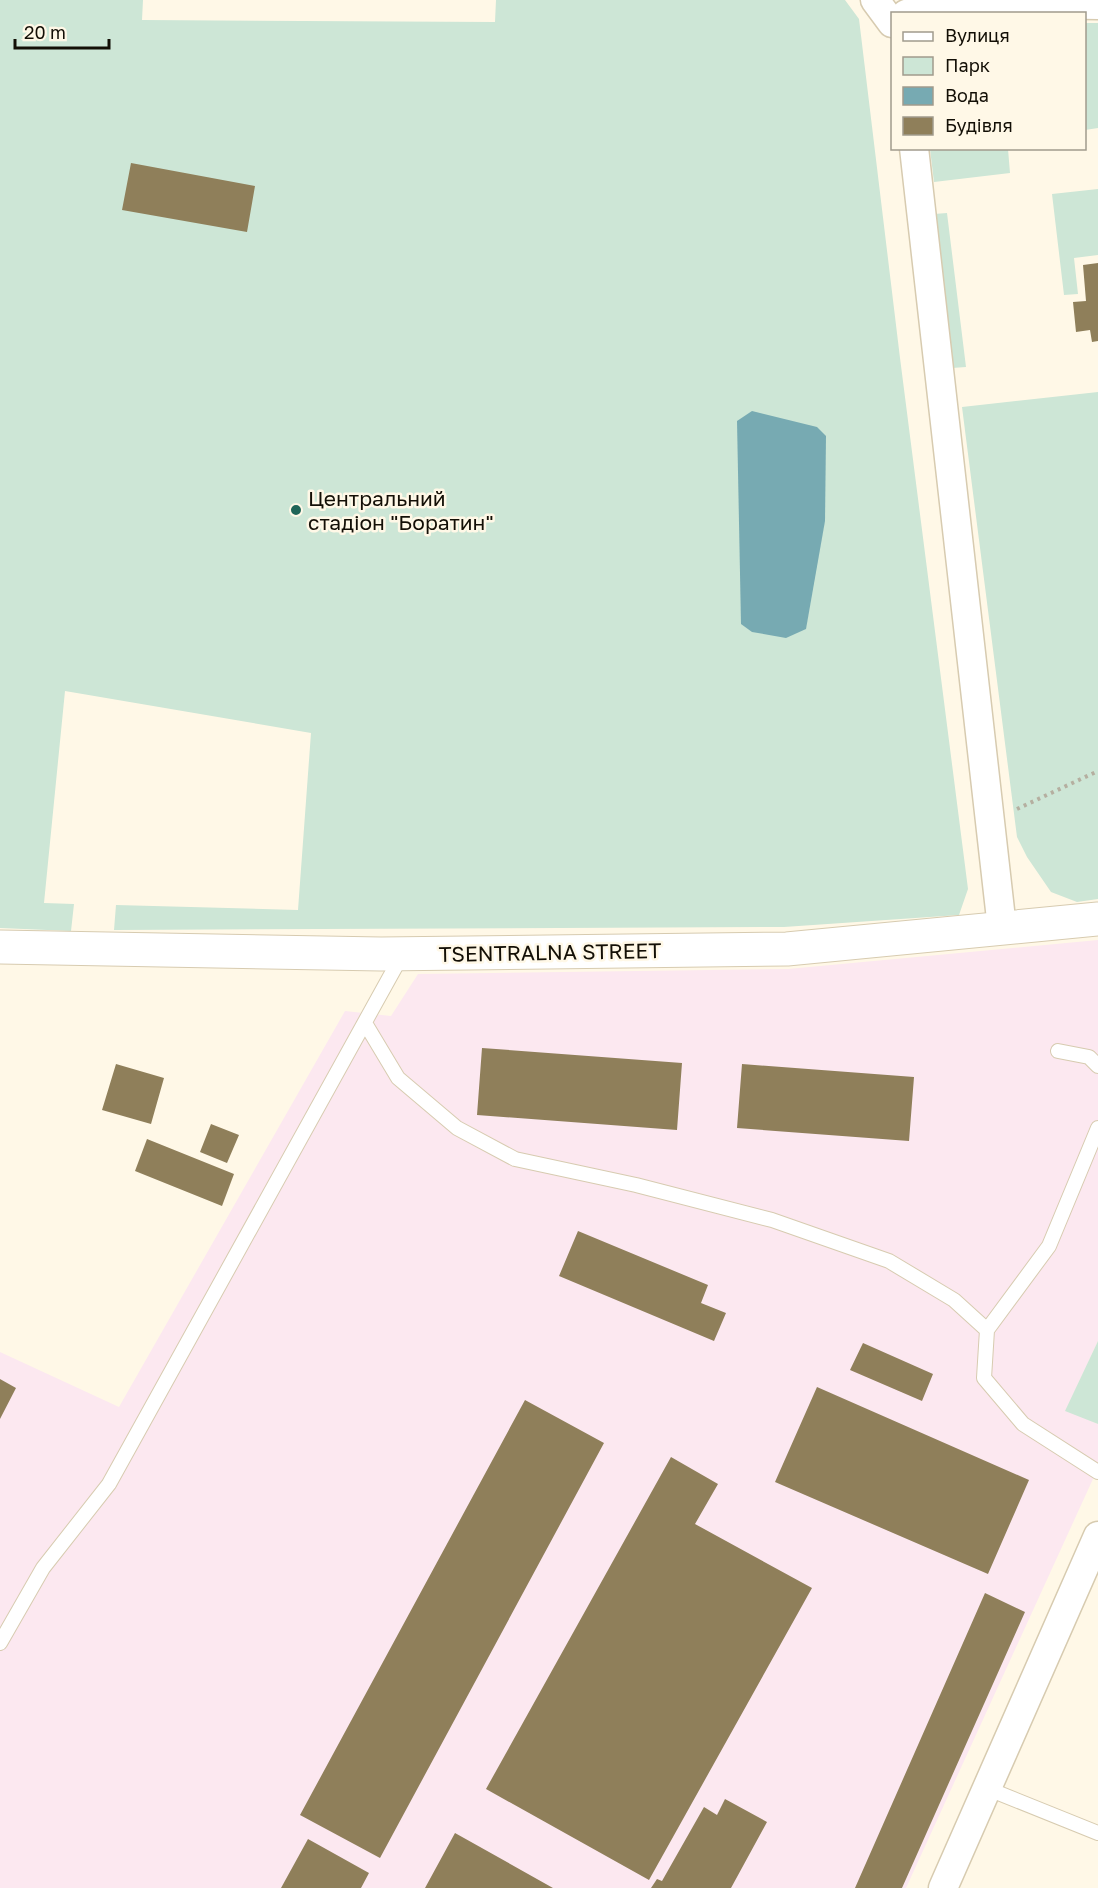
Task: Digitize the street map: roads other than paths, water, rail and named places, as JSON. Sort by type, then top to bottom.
[{"type":"street","points":[[903,12],[942,2],[1098,5]]},
{"type":"street","points":[[914,150],[1002,928]]},
{"type":"street","name":"TSENTRALNA STREET","points":[[0,947],[403,954],[787,949],[1098,920]]},
{"type":"street","points":[[943,1888],[1098,1536]]},
{"type":"lane","points":[[0,1643],[43,1568],[109,1484],[403,954]]},
{"type":"lane","points":[[364,1023],[398,1078],[457,1128],[515,1159],[636,1185],[772,1221],[889,1261],[954,1300],[987,1330]]},
{"type":"lane","points":[[1058,1051],[1089,1057],[1098,1066]]},
{"type":"lane","points":[[1098,1128],[1049,1246],[987,1330],[984,1378],[1023,1424],[1098,1472]]},
{"type":"lane","points":[[986,1788],[1098,1833]]},
{"type":"water","points":[[752,411],[817,427],[826,436],[825,521],[806,629],[786,638],[752,632],[741,624],[737,421]]},
{"type":"place","name":"Центральний стадіон \"Боратин\"","points":[[296,510]]}]
